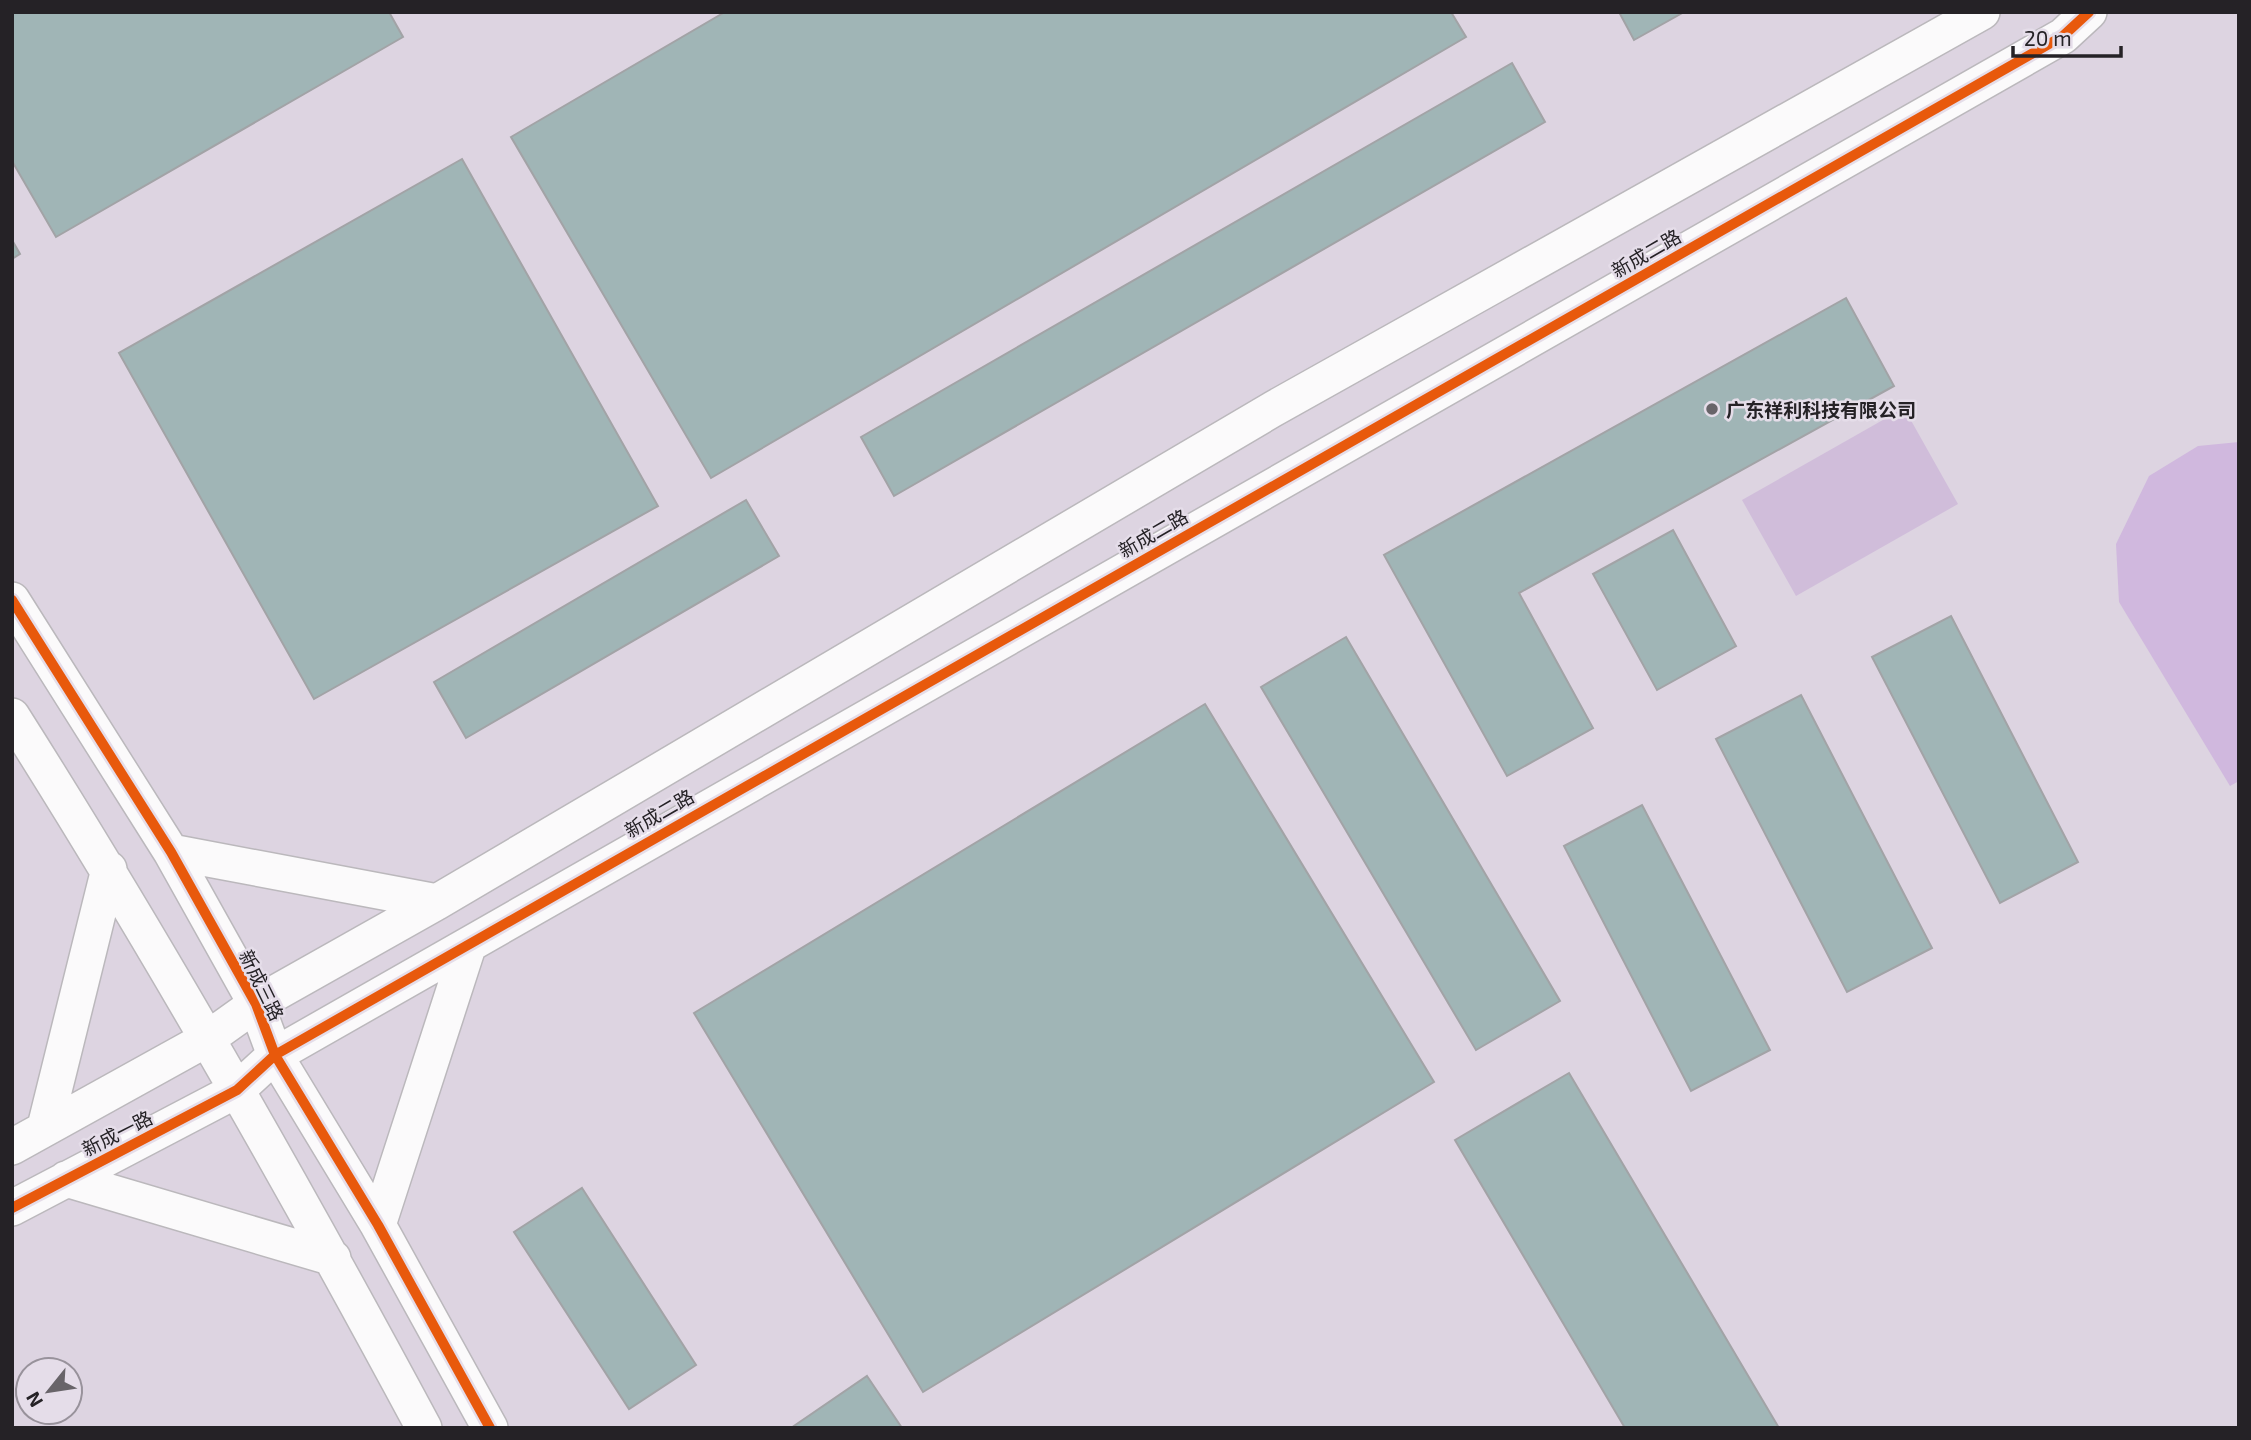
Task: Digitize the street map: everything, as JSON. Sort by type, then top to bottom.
[{"type":"street","name":"新成二路","points":[[207,1039],[256,1004],[437,902],[1273,409],[1982,12]]},
{"type":"street","name":"新成二路","points":[[237,1090],[275,1055],[468,947],[560,890],[2055,24],[2089,12]]},
{"type":"street","name":"新成三路","points":[[12,600],[171,852],[256,1004],[275,1055],[378,1225],[490,1428]]},
{"type":"street","points":[[12,716],[109,869],[333,1258],[425,1428]]},
{"type":"street","points":[[171,852],[437,902]]},
{"type":"street","points":[[45,1127],[109,869]]},
{"type":"street","points":[[378,1225],[468,947]]},
{"type":"street","name":"新成一路","points":[[12,1147],[207,1039]]},
{"type":"street","name":"新成一路","points":[[12,1208],[237,1090]]},
{"type":"street","points":[[65,1179],[333,1258]]},
{"type":"shaded area","points":[[12,12],[2239,12],[2239,1428],[12,1428]]},
{"type":"shaded area","points":[[1904,408],[1958,504],[1796,596],[1742,500]]},
{"type":"shaded area","points":[[2239,442],[2239,781],[2230,786],[2119,602],[2116,544],[2149,476],[2198,446]]},
{"type":"building","points":[[12,12],[389,12],[403,37],[56,237],[12,161]]},
{"type":"building","points":[[725,12],[1451,12],[1466,37],[711,478],[511,137]]},
{"type":"building","points":[[1619,12],[1684,12],[1634,40]]},
{"type":"building","points":[[1512,63],[1545,122],[894,496],[861,437]]},
{"type":"building","points":[[462,159],[658,506],[314,699],[119,353]]},
{"type":"building","points":[[12,240],[20,254],[12,259]]},
{"type":"building","points":[[1846,298],[1894,386],[1519,593],[1593,728],[1507,776],[1384,555]]},
{"type":"building","points":[[746,500],[779,556],[466,738],[434,682]]},
{"type":"building","points":[[1673,530],[1736,646],[1657,690],[1593,574]]},
{"type":"building","points":[[1951,616],[2078,862],[2000,903],[1872,657]]},
{"type":"building","points":[[1346,637],[1560,1001],[1476,1050],[1261,687]]},
{"type":"building","points":[[1801,695],[1932,948],[1847,992],[1716,739]]},
{"type":"building","points":[[1205,704],[1434,1082],[923,1392],[694,1013]]},
{"type":"building","points":[[1642,805],[1770,1050],[1691,1091],[1564,846]]},
{"type":"building","points":[[1569,1073],[1779,1428],[1625,1428],[1455,1140]]},
{"type":"building","points":[[582,1188],[696,1365],[629,1409],[514,1232]]},
{"type":"building","points":[[867,1376],[902,1428],[791,1428]]},
{"type":"cycle path","points":[[12,1208],[237,1090],[275,1055],[2063,36],[2089,12]]},
{"type":"cycle path","points":[[12,600],[171,852],[256,1004],[275,1055],[378,1225],[490,1428]]},
{"type":"place","name":"广东祥利科技有限公司","points":[[1712,409]]}]
